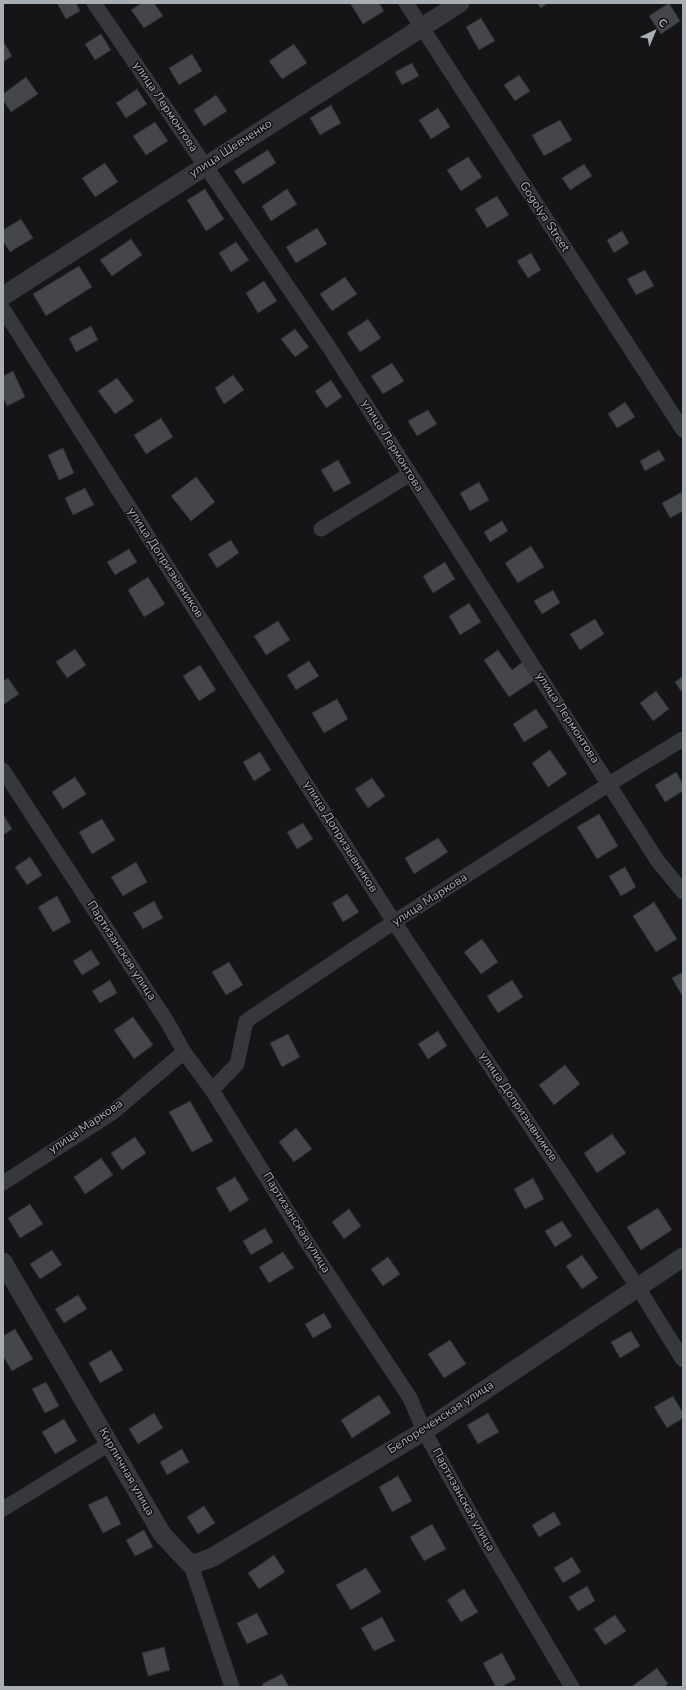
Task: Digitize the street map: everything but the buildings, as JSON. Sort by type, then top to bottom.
[{"type":"street","name":"улица Лермонтова","points":[[94,3],[329,347],[657,860],[683,892]]},
{"type":"street","name":"Gogolya Street","points":[[406,3],[683,430]]},
{"type":"street","name":"улица Шевченко","points":[[3,296],[205,165],[460,3]]},
{"type":"street","name":"улица Допризывников","points":[[3,309],[394,922],[637,1286],[683,1360]]},
{"type":"street","points":[[321,529],[410,474]]},
{"type":"street","name":"улица Маркова","points":[[212,1090],[237,1064],[246,1021],[394,922],[609,784],[683,740]]},
{"type":"street","name":"Партизанская улица","points":[[3,770],[164,1017],[184,1052],[212,1090],[306,1241],[410,1398],[424,1431],[493,1554],[572,1687]]},
{"type":"street","name":"улица Маркова","points":[[3,1183],[112,1113],[184,1052]]},
{"type":"street","name":"Белореченская улица","points":[[191,1565],[211,1558],[424,1431],[637,1286],[683,1257]]},
{"type":"street","name":"Кирпичная улица","points":[[3,1262],[162,1534],[191,1565],[232,1687]]},
{"type":"street","points":[[3,1509],[109,1444]]}]
